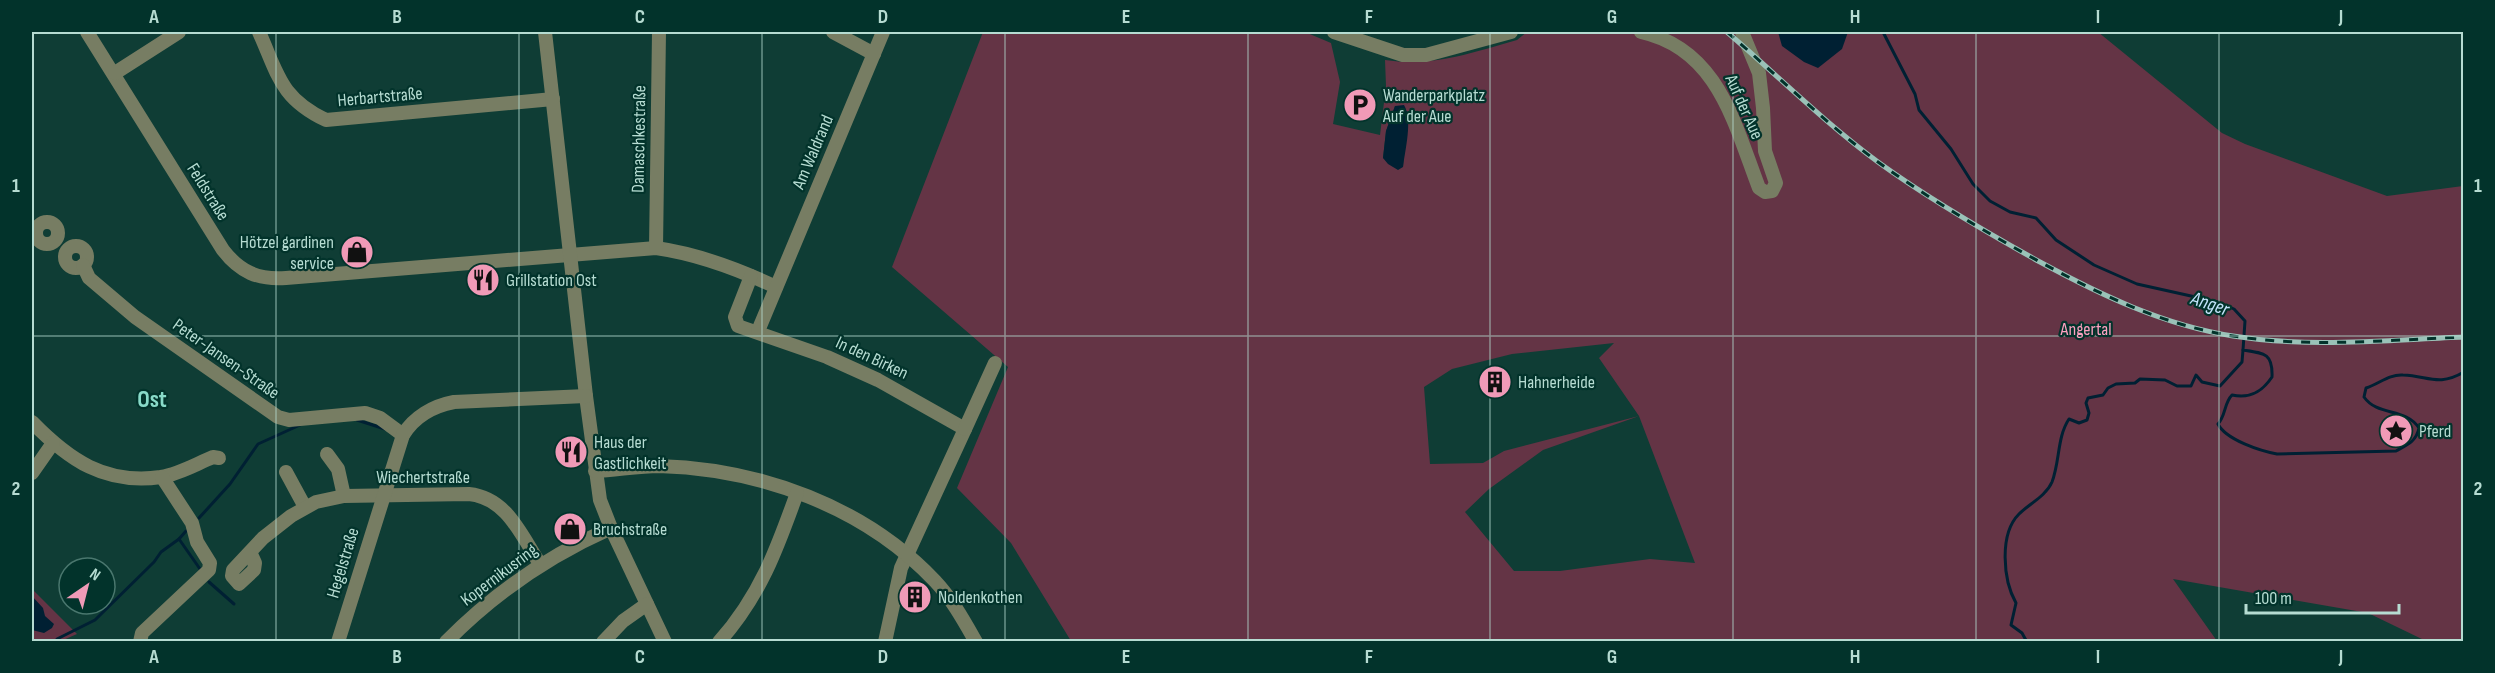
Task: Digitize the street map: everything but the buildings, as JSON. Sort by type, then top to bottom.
[{"type":"street","name":"Feldstraße","points":[[87,32],[115,73],[223,250],[234,264],[246,272],[261,277],[286,278],[571,255]]},
{"type":"street","points":[[115,73],[179,32]]},
{"type":"street","name":"Herbartstraße","points":[[259,32],[286,90],[302,107],[326,120],[553,99]]},
{"type":"street","points":[[546,32],[586,396],[600,500],[665,642]]},
{"type":"street","name":"Damaschkestraße","points":[[656,248],[659,32]]},
{"type":"street","points":[[833,32],[874,54]]},
{"type":"street","name":"Am Waldrand","points":[[776,287],[884,32]]},
{"type":"street","points":[[1334,32],[1403,55],[1426,55],[1512,32]]},
{"type":"street","name":"Auf der Aue","points":[[1641,32],[1657,35],[1697,59],[1712,78],[1759,188],[1769,192],[1774,190],[1776,183],[1765,151],[1759,73],[1742,32]]},
{"type":"street","name":"Peter-Jansen-Straße","points":[[34,224],[44,222],[53,224],[69,264],[76,267],[83,265],[89,278],[135,317],[278,417],[289,420],[364,413],[380,418],[403,435]]},
{"type":"street","points":[[571,255],[656,248],[697,256],[752,276],[776,287],[758,331]]},
{"type":"street","name":"In den Birken","points":[[752,276],[735,321],[742,327],[827,357],[878,380],[965,429]]},
{"type":"street","points":[[885,642],[898,581],[906,556],[995,363]]},
{"type":"street","points":[[382,496],[403,435],[416,420],[444,404],[586,396]]},
{"type":"street","points":[[32,422],[52,443],[71,458],[91,469],[118,477],[162,477],[213,457],[219,458]]},
{"type":"street","points":[[32,473],[52,443]]},
{"type":"street","points":[[327,454],[338,469],[344,495]]},
{"type":"street","points":[[595,471],[657,466],[717,471],[757,479],[797,493],[861,522],[906,556],[942,590],[976,642]]},
{"type":"street","points":[[286,472],[298,490],[305,507]]},
{"type":"street","points":[[140,642],[142,633],[209,570],[210,563],[197,542],[192,523],[162,477]]},
{"type":"street","points":[[719,642],[764,579],[797,493]]},
{"type":"street","name":"Wiechertstraße","points":[[250,552],[277,526],[305,507],[344,495],[469,494],[486,496],[505,510],[540,564]]},
{"type":"street","name":"Hegelstraße","points":[[338,642],[382,496]]},
{"type":"street","name":"Kopernikusring","points":[[446,642],[477,613],[540,564],[611,528]]},
{"type":"street","points":[[603,642],[623,621],[648,604]]},
{"type":"green space","name":"Angertal","points":[[983,32],[1305,32],[1331,43],[1340,82],[1333,124],[1380,135],[1386,86],[1385,60],[1419,62],[1452,58],[1517,40],[1527,32],[2098,32],[2222,133],[2245,144],[2387,196],[2463,186],[2463,641],[2426,641],[2368,613],[2173,579],[2217,641],[1071,641],[1011,543],[957,488],[1008,367],[892,267]],"holes":[[[1395,106],[1408,112],[1403,167],[1383,158],[1386,131]],[[1614,343],[1599,358],[1639,416],[1504,451],[1483,463],[1430,464],[1424,387],[1452,369],[1512,354]],[[1639,416],[1695,563],[1650,559],[1560,571],[1514,571],[1465,512],[1489,489],[1543,450]]]},
{"type":"green space","points":[[32,589],[77,634],[61,641],[32,641]]},
{"type":"water","points":[[1778,32],[1848,32],[1842,49],[1818,68],[1804,62],[1782,46]]},
{"type":"water","points":[[1404,105],[1407,111],[1408,135],[1403,167],[1398,170],[1383,158],[1386,131],[1395,106]]},
{"type":"water","points":[[32,596],[43,608],[45,616],[54,624],[44,633],[32,630]]},
{"type":"waterway","name":"Anger","points":[[1883,32],[1915,94],[1919,110],[1951,149],[1973,184],[1990,201],[2010,212],[2036,218],[2056,240],[2094,265],[2137,284],[2218,302],[2234,309],[2245,321],[2243,350],[2266,356],[2271,363],[2272,377],[2255,393],[2244,396],[2232,395],[2229,398],[2218,424],[2222,430],[2236,440],[2277,454],[2396,451],[2413,440],[2419,428],[2406,417],[2370,403],[2364,397],[2366,388],[2398,375],[2440,380],[2464,372]]},
{"type":"waterway","points":[[2027,642],[2022,633],[2011,625],[2016,603],[2006,570],[2008,533],[2019,514],[2037,500],[2052,482],[2062,433],[2069,419],[2079,423],[2087,420],[2088,398],[2103,395],[2108,388],[2116,384],[2135,383],[2140,379],[2165,380],[2177,386],[2191,386],[2196,375],[2202,382],[2220,386],[2242,362],[2243,350]]},
{"type":"waterway","points":[[357,420],[385,429]]},
{"type":"waterway","points":[[199,518],[230,484],[258,444],[300,425]]},
{"type":"waterway","points":[[179,539],[186,531]]},
{"type":"waterway","points":[[57,639],[95,620],[154,562],[161,552],[179,539],[200,569]]},
{"type":"waterway","points":[[209,582],[234,604]]},
{"type":"railway","points":[[1727,32],[1839,131],[1897,176],[2019,250],[2086,286],[2133,307],[2207,331],[2261,340],[2348,342],[2464,337]]},
{"type":"place","name":"Wanderparkplatz Auf der Aue","points":[[1360,105]]},
{"type":"place","name":"Hötzel gardinen service","points":[[357,252]]},
{"type":"place","name":"Grillstation Ost","points":[[483,280]]},
{"type":"place","name":"Hahnerheide","points":[[1495,382]]},
{"type":"place","name":"Pferd","points":[[2396,431]]},
{"type":"place","name":"Haus der Gastlichkeit","points":[[571,452]]},
{"type":"place","name":"Bruchstraße","points":[[570,529]]},
{"type":"place","name":"Noldenkothen","points":[[915,597]]},
{"type":"district","name":"Ost","points":[[152,399]]}]
